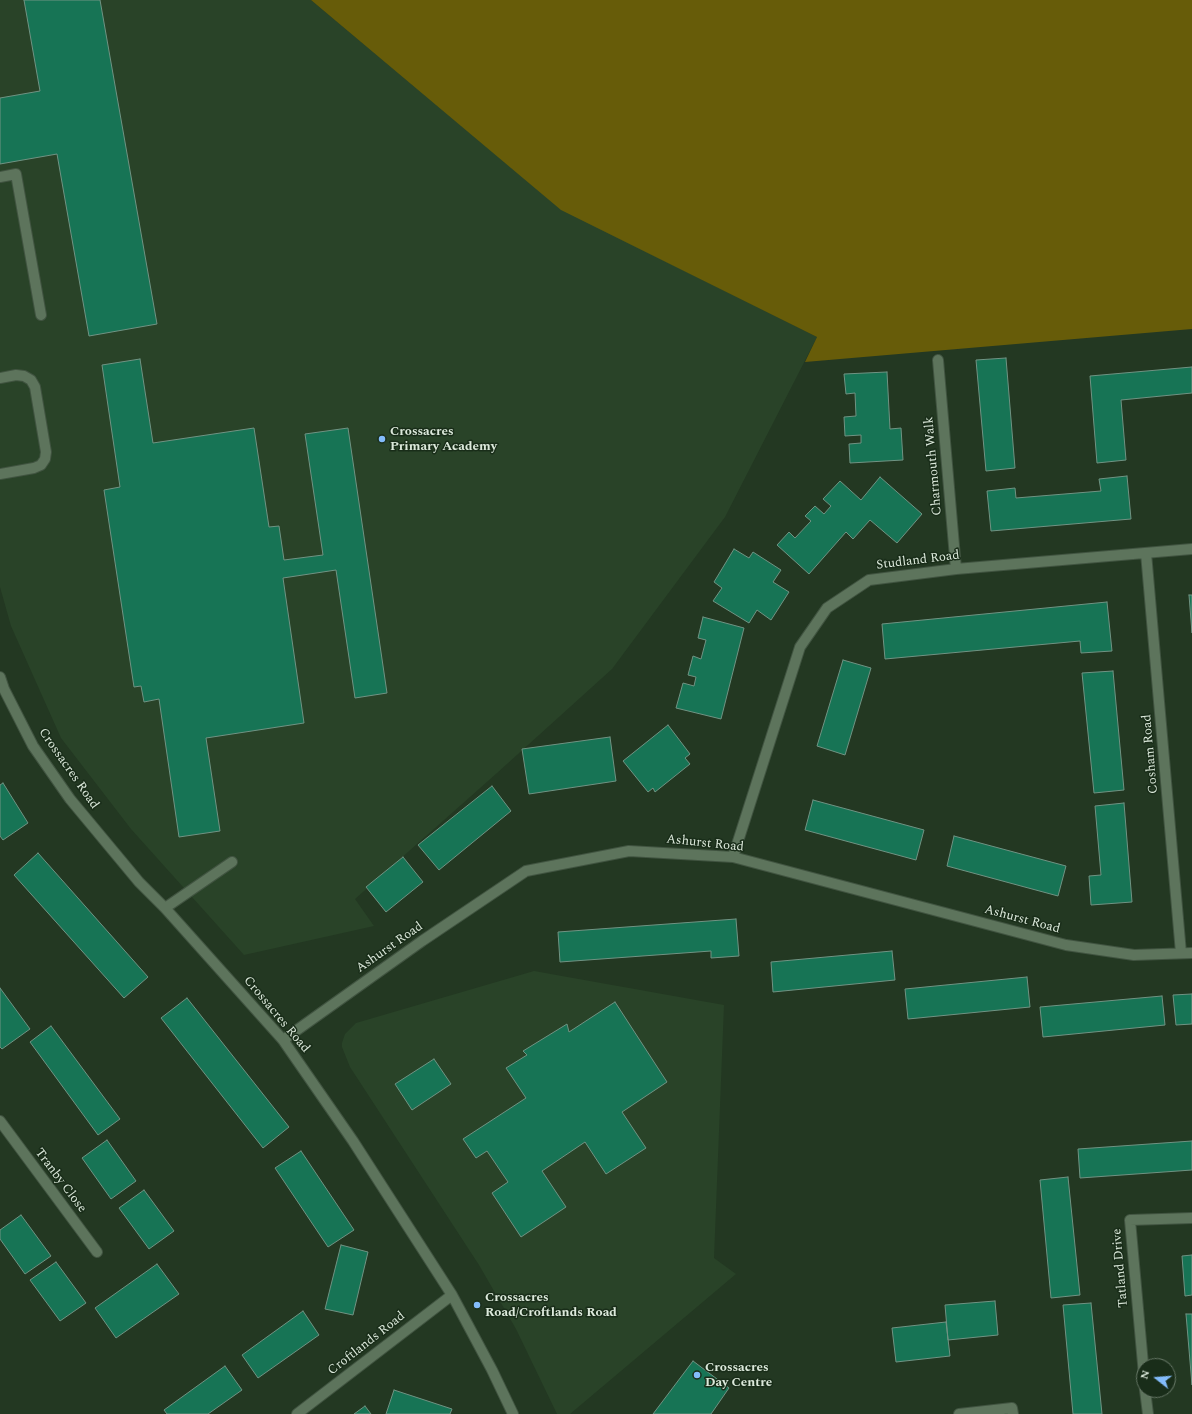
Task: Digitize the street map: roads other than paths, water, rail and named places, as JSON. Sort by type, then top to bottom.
[{"type":"street","points":[[0,177],[16,174],[41,315]]},
{"type":"street","name":"Charmouth Walk","points":[[938,360],[956,569]]},
{"type":"street","points":[[0,378],[16,375],[24,376],[31,380],[35,387],[46,452],[41,465],[34,468],[0,474]]},
{"type":"street","name":"Studland Road","points":[[733,857],[800,647],[827,608],[869,580],[956,569],[1192,549]]},
{"type":"street","name":"Cosham Road","points":[[1146,553],[1181,954]]},
{"type":"street","name":"Crossacres Road","points":[[0,677],[4,689],[33,746],[70,798],[139,882],[165,908],[283,1040],[353,1142],[452,1295],[492,1370],[513,1414]]},
{"type":"street","name":"Ashurst Road","points":[[283,1040],[422,941],[526,871],[629,851],[733,857],[1066,945],[1134,955],[1192,953]]},
{"type":"street","points":[[165,908],[232,862]]},
{"type":"street","name":"Tranby Close","points":[[1,1125],[97,1252]]},
{"type":"street","name":"Tatland Drive","points":[[1142,1358],[1130,1220],[1192,1218]]},
{"type":"street","name":"Croftlands Road","points":[[297,1414],[452,1295]]},
{"type":"street","points":[[1146,1398],[1148,1414]]},
{"type":"street","points":[[959,1414],[1012,1408],[1013,1414]]},
{"type":"place","name":"Crossacres Primary Academy","points":[[382,439]]},
{"type":"place","name":"Crossacres Road/Croftlands Road","points":[[477,1305]]},
{"type":"place","name":"Crossacres Day Centre","points":[[697,1375]]}]
